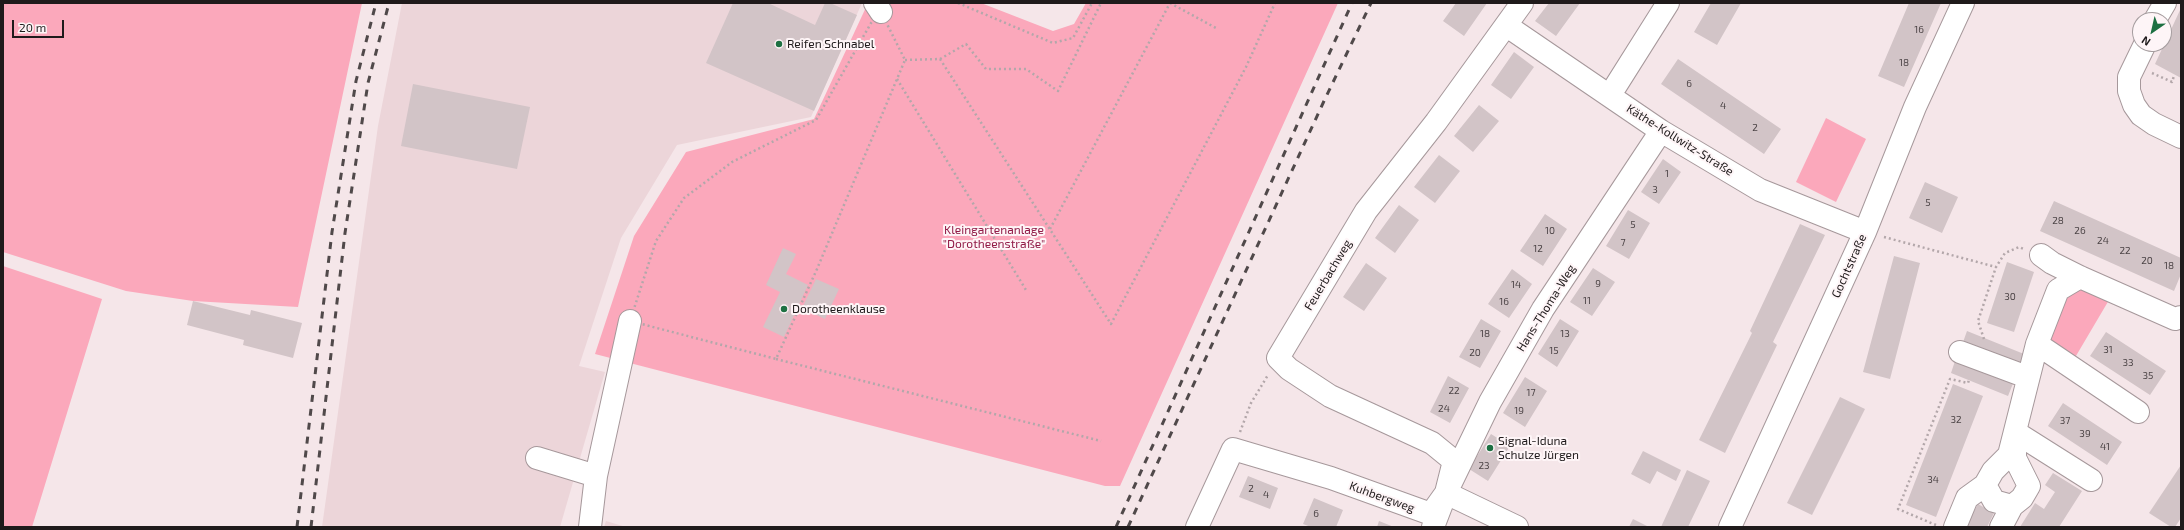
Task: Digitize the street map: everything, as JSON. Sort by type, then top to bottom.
[{"type":"street","name":"Feuerbachweg","points":[[1278,358],[1366,211],[1507,26],[1522,3]]},
{"type":"street","points":[[1610,95],[1668,3]]},
{"type":"street","name":"Gochtstraße","points":[[1730,527],[1864,232],[1915,107],[1963,3]]},
{"type":"street","points":[[2160,12],[2165,3]]},
{"type":"street","name":"Käthe-Kollwitz-Straße","points":[[1507,26],[1661,131],[1760,190],[1864,232]]},
{"type":"street","points":[[2141,52],[2129,77],[2129,91],[2134,105],[2141,115],[2154,124],[2181,137]]},
{"type":"street","name":"Hans-Thoma-Weg","points":[[1446,493],[1490,402],[1543,309],[1661,131]]},
{"type":"street","points":[[2046,259],[2176,319],[2181,317]]},
{"type":"street","points":[[2046,259],[2058,290]]},
{"type":"street","points":[[1955,527],[1966,498],[1985,485],[1993,471],[2009,455],[2016,432],[2027,377],[2036,344],[2058,290],[2080,276]]},
{"type":"street","points":[[590,527],[596,476],[630,321]]},
{"type":"street","points":[[2036,344],[2138,412]]},
{"type":"street","points":[[1960,352],[2027,377]]},
{"type":"street","points":[[1278,358],[1289,369],[1330,396],[1432,443],[1454,461],[1446,493],[1433,527]]},
{"type":"street","points":[[2016,432],[2091,480]]},
{"type":"street","points":[[2001,527],[2012,506],[2022,498],[2028,486],[2015,458],[2016,432]]},
{"type":"street","points":[[1197,527],[1233,449]]},
{"type":"street","name":"Kuhbergweg","points":[[1233,449],[1331,478],[1431,514],[1446,493]]},
{"type":"street","points":[[537,458],[596,476]]},
{"type":"street","points":[[1985,485],[1994,501],[2012,506]]},
{"type":"street","points":[[1446,493],[1516,527]]},
{"type":"path","points":[[958,3],[1053,43],[1073,38],[1092,3]]},
{"type":"path","points":[[905,60],[940,59],[966,44],[986,69],[1026,69],[1058,91],[1101,3]]},
{"type":"path","points":[[1050,229],[1170,3],[1216,28]]},
{"type":"path","points":[[940,59],[1111,324],[1246,67],[1275,3]]},
{"type":"path","points":[[878,8],[905,60]]},
{"type":"path","points":[[878,8],[816,120],[732,162],[684,198],[656,241],[630,321],[1101,441]]},
{"type":"path","points":[[776,359],[817,269],[905,60]]},
{"type":"path","points":[[2135,65],[2172,82],[2174,76]]},
{"type":"path","points":[[897,79],[1026,290]]},
{"type":"path","points":[[1864,232],[1996,267]]},
{"type":"path","points":[[1984,339],[1978,321],[1996,267],[2005,253],[2019,247],[2046,259]]},
{"type":"path","points":[[1233,449],[1251,403],[1278,358]]},
{"type":"path","points":[[1940,527],[1898,509],[1950,379],[1968,383],[1969,380]]},
{"type":"shaded area","points":[[402,3],[862,3],[811,117],[677,145],[621,238],[579,366],[605,372],[560,527],[322,527],[378,126]]},
{"type":"shaded area","points":[[606,521],[626,527],[604,527]]},
{"type":"green space","points":[[3,3],[362,3],[298,307],[193,301],[126,291],[3,252]]},
{"type":"green space","name":"Kleingartenanlage \"Dorotheenstraße\"","points":[[868,3],[981,3],[1053,31],[1074,24],[1086,3],[1338,3],[1120,486],[1105,486],[595,354],[634,236],[686,152],[814,119]]},
{"type":"green space","points":[[1826,118],[1866,139],[1836,202],[1796,182]]},
{"type":"green space","points":[[3,266],[102,299],[32,527],[3,527]]},
{"type":"green space","points":[[2083,288],[2109,300],[2073,361],[2049,345],[2066,295]]},
{"type":"building","name":"Reifen Schnabel","points":[[733,3],[768,3],[815,25],[825,3],[830,3],[857,15],[814,111],[706,63]]},
{"type":"building","points":[[1456,3],[1487,3],[1464,36],[1443,21]]},
{"type":"building","points":[[1549,3],[1580,3],[1556,36],[1535,21]]},
{"type":"building","points":[[1711,3],[1741,3],[1717,45],[1694,32]]},
{"type":"building","points":[[1909,3],[1941,3],[1904,87],[1878,76]]},
{"type":"building","points":[[2181,8],[2181,78],[2155,64],[2161,52],[2172,52],[2172,27]]},
{"type":"building","points":[[1514,52],[1534,67],[1511,99],[1491,85]]},
{"type":"building","points":[[1678,59],[1781,129],[1764,154],[1661,84]]},
{"type":"building","points":[[413,84],[530,107],[517,169],[401,146]]},
{"type":"building","points":[[1479,105],[1499,121],[1473,152],[1454,136]]},
{"type":"building","points":[[1439,155],[1460,171],[1435,203],[1414,187]]},
{"type":"building","points":[[1663,159],[1681,172],[1659,204],[1641,192]]},
{"type":"building","points":[[1925,182],[1958,197],[1942,233],[1909,218]]},
{"type":"building","points":[[2054,201],[2181,258],[2181,274],[2174,291],[2040,231]]},
{"type":"building","points":[[1399,205],[1419,220],[1395,253],[1375,238]]},
{"type":"building","points":[[1628,210],[1650,223],[1629,259],[1606,246]]},
{"type":"building","points":[[1545,214],[1567,229],[1543,266],[1520,251]]},
{"type":"building","points":[[1800,224],[1825,235],[1773,342],[1777,345],[1725,453],[1699,440],[1752,333],[1750,331]]},
{"type":"building","name":"Dorotheenklause","points":[[783,248],[796,254],[786,274],[808,285],[784,337],[763,327],[780,292],[766,285]]},
{"type":"building","points":[[1894,256],[1920,263],[1890,379],[1863,372]]},
{"type":"building","points":[[2007,262],[2034,272],[2014,332],[1987,323]]},
{"type":"building","points":[[1366,263],[1387,278],[1364,311],[1343,297]]},
{"type":"building","points":[[1593,268],[1615,282],[1592,316],[1570,302]]},
{"type":"building","points":[[1512,269],[1532,284],[1509,318],[1488,304]]},
{"type":"building","points":[[816,279],[839,289],[825,319],[802,308]]},
{"type":"building","points":[[193,301],[250,315],[251,310],[302,323],[293,358],[243,345],[244,340],[187,325]]},
{"type":"building","points":[[1481,319],[1501,331],[1480,368],[1459,357]]},
{"type":"building","points":[[1560,319],[1579,331],[1557,367],[1538,354]]},
{"type":"building","points":[[1967,331],[2024,354],[2019,368],[1962,345]]},
{"type":"building","points":[[2106,332],[2166,371],[2150,395],[2090,356]]},
{"type":"building","points":[[1956,358],[2014,381],[2008,396],[1951,373]]},
{"type":"building","points":[[1448,376],[1469,388],[1450,423],[1430,412]]},
{"type":"building","points":[[1525,377],[1547,391],[1525,427],[1503,413]]},
{"type":"building","points":[[1953,384],[1983,396],[1936,517],[1906,505]]},
{"type":"building","points":[[1840,397],[1865,409],[1812,515],[1787,503]]},
{"type":"building","points":[[2063,403],[2122,442],[2107,465],[2048,426]]},
{"type":"building","points":[[1491,434],[1510,446],[1488,481],[1469,469]]},
{"type":"building","points":[[1643,451],[1681,470],[1676,481],[1657,471],[1650,484],[1631,474]]},
{"type":"building","points":[[2181,465],[2181,518],[2175,527],[2171,527],[2149,513]]},
{"type":"building","points":[[1687,470],[1710,481],[1688,527],[1661,527]]},
{"type":"building","points":[[2053,473],[2082,491],[2059,527],[2020,527],[2035,503],[2044,509],[2055,492],[2045,485]]},
{"type":"building","points":[[1248,476],[1278,488],[1270,509],[1239,497]]},
{"type":"building","points":[[1314,498],[1343,510],[1336,527],[1311,527],[1303,524]]},
{"type":"building","points":[[1978,504],[1994,513],[1987,527],[1965,527]]},
{"type":"building","points":[[1633,519],[1649,527],[1629,527]]},
{"type":"building","points":[[1379,521],[1394,527],[1377,527]]},
{"type":"railway","points":[[297,527],[332,232],[356,81],[376,3]]},
{"type":"railway","points":[[311,527],[345,233],[368,83],[389,3]]},
{"type":"railway","points":[[1116,527],[1352,3]]},
{"type":"railway","points":[[1128,527],[1324,101],[1371,3]]},
{"type":"place","name":"Reifen Schnabel","points":[[779,44]]},
{"type":"place","name":"Dorotheenklause","points":[[784,309]]},
{"type":"place","name":"Signal-Iduna Schulze Jürgen","points":[[1490,448]]}]
